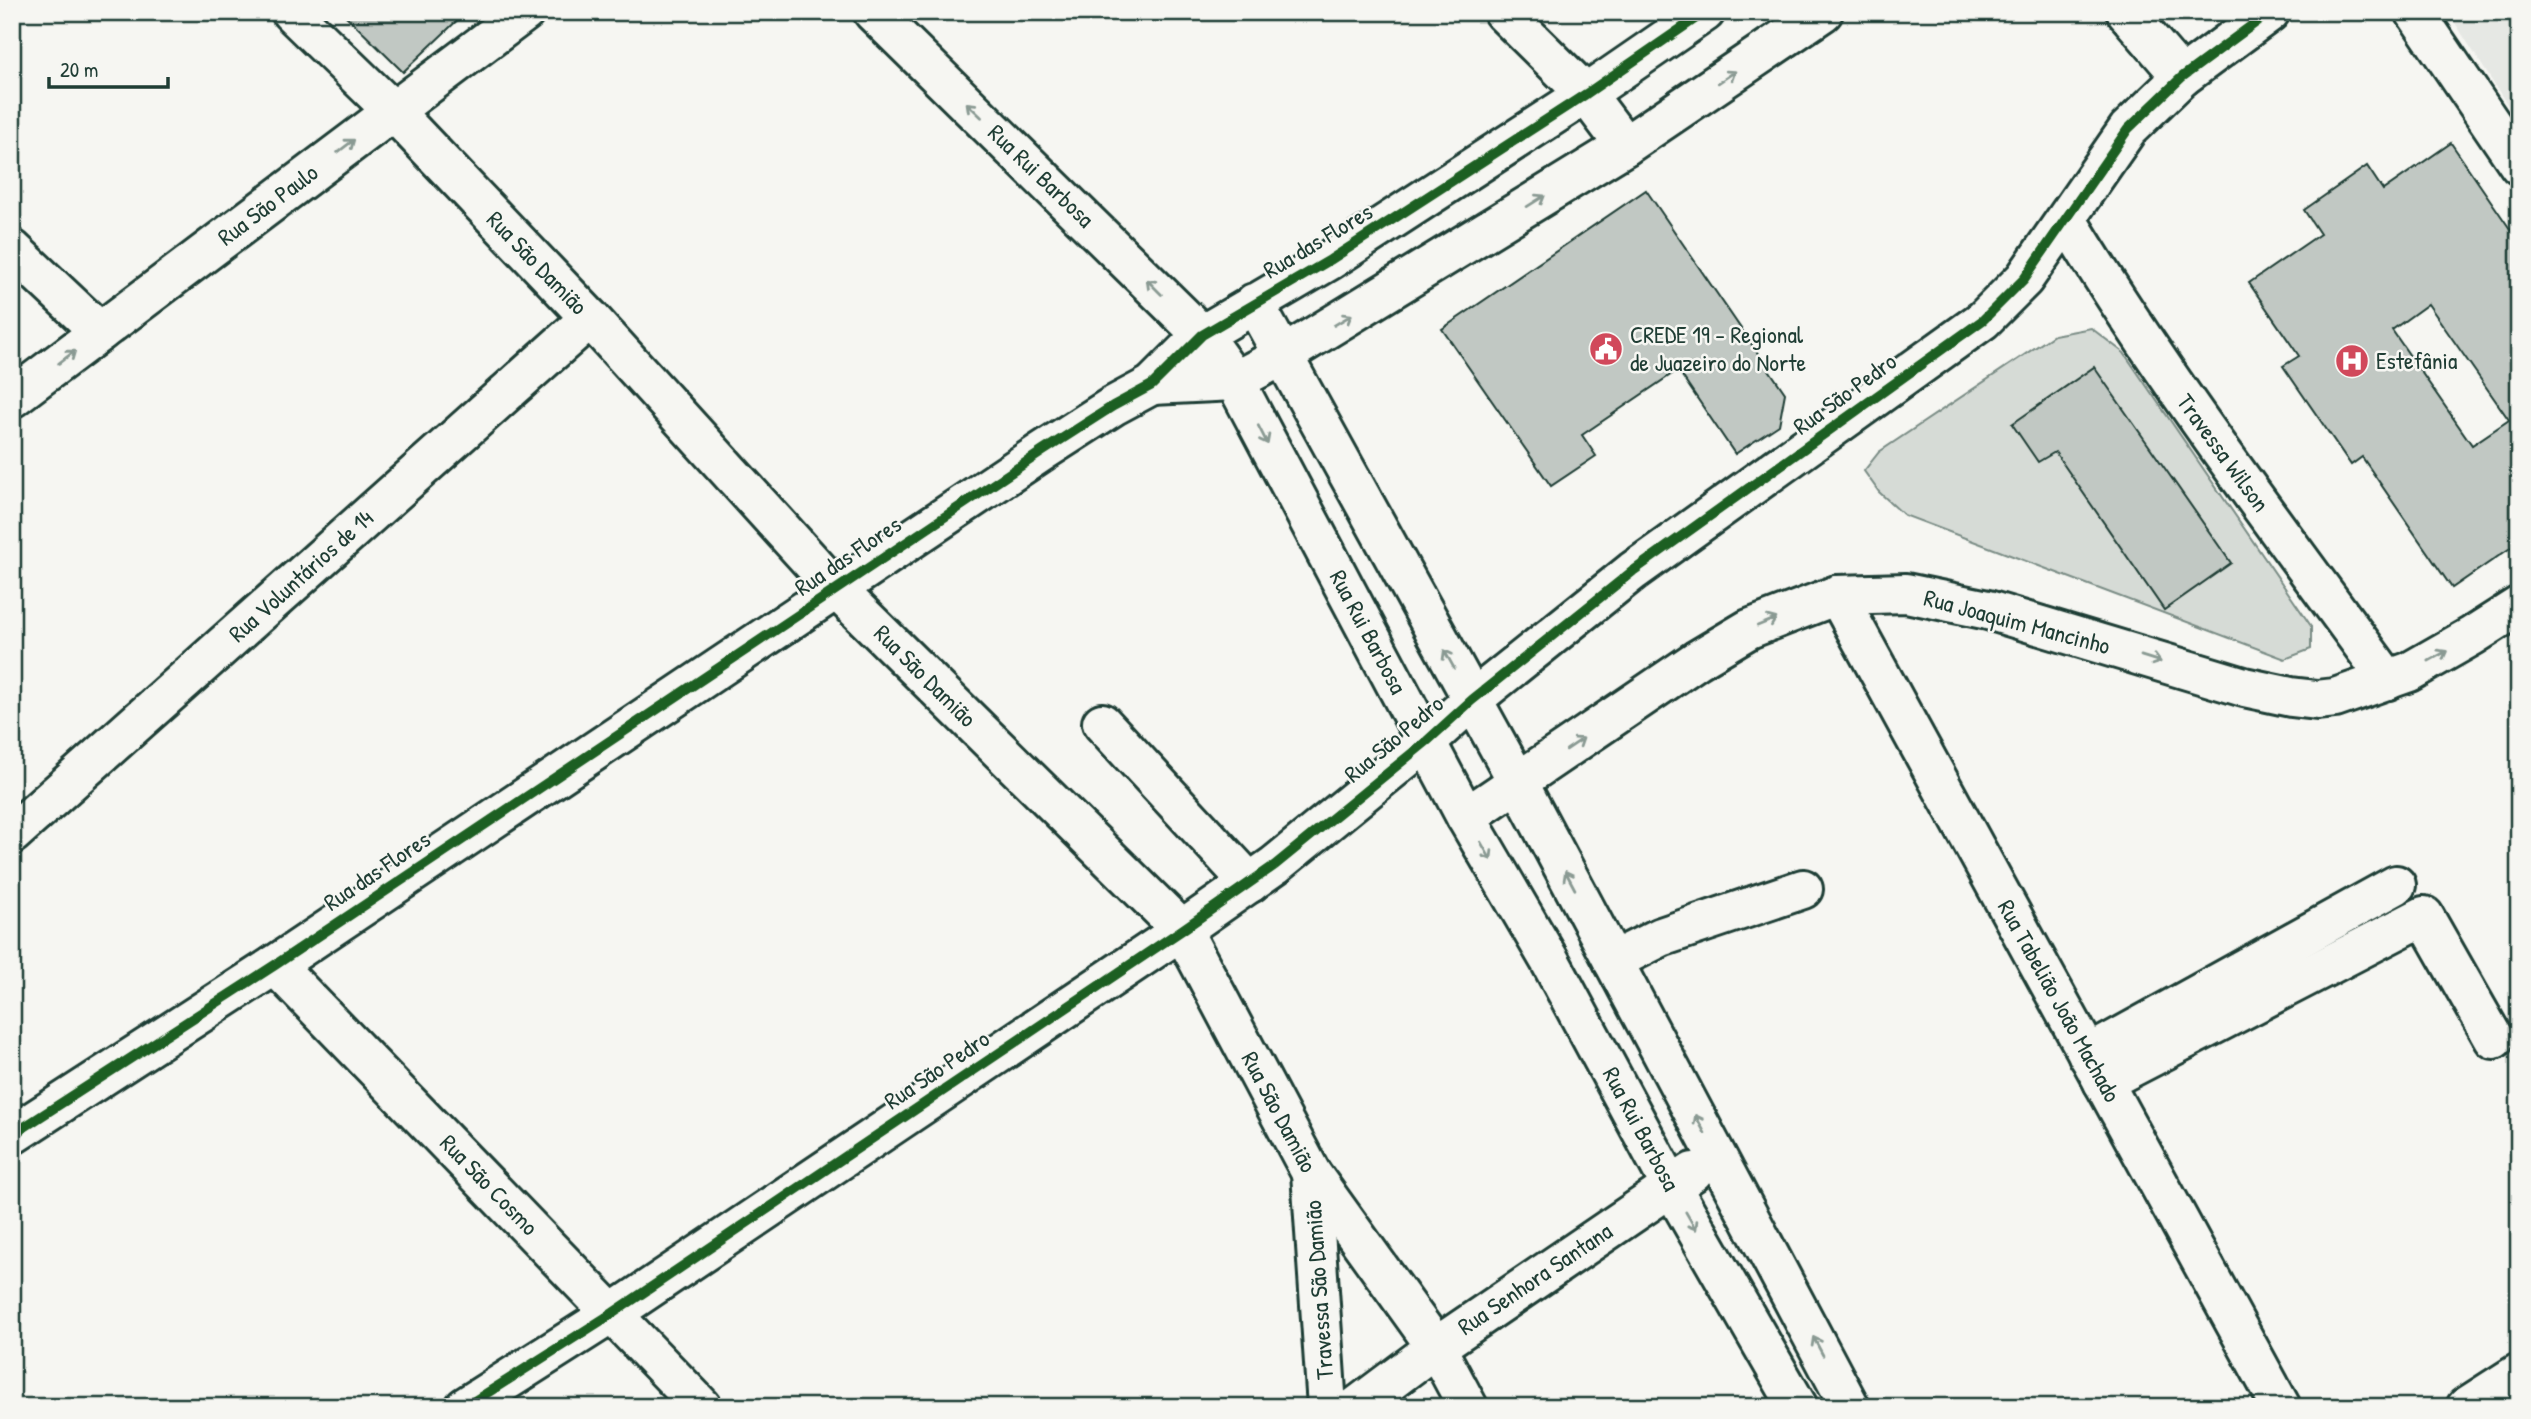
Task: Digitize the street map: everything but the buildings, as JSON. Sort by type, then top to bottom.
[{"type":"street","name":"Rua São Damião","points":[[291,12],[393,111],[590,318],[836,589],[1182,930],[1311,1173],[1436,1347],[1468,1407]]},
{"type":"street","name":"Rua São Paulo","points":[[12,398],[525,12]]},
{"type":"street","name":"Rua Rui Barbosa","points":[[873,12],[1202,335],[1235,381],[1466,817],[1550,961],[1671,1186],[1798,1407]]},
{"type":"street","points":[[1503,12],[1586,94],[1625,146]]},
{"type":"street","name":"Rua das Flores","points":[[12,1135],[275,965],[1084,424],[1152,385],[1202,335],[1312,271],[1586,94],[1705,12]]},
{"type":"street","points":[[2126,12],[2182,77]]},
{"type":"street","name":"Rua São Pedro","points":[[465,1407],[613,1313],[1250,883],[1633,571],[1983,320],[2024,279],[2128,128],[2182,77],[2270,12]]},
{"type":"street","points":[[2416,12],[2519,164]]},
{"type":"street","name":"Rua das Flores","points":[[1152,385],[1235,381],[1284,355],[1625,146],[1818,14]]},
{"type":"street","name":"Travessa Wilson","points":[[2067,220],[2193,413],[2388,680]]},
{"type":"street","points":[[12,249],[100,332]]},
{"type":"street","points":[[1254,303],[1605,945],[1717,1157],[1840,1403]]},
{"type":"street","name":"Rua Voluntários de 14","points":[[12,834],[590,318]]},
{"type":"street","points":[[1305,517],[1355,486]]},
{"type":"street","name":"Rua Joaquim Mancinho","points":[[1466,817],[1697,660],[1738,636],[1837,595],[1906,593],[1946,600],[1988,610],[2245,687],[2291,697],[2334,698],[2388,680],[2409,672],[2517,612]]},
{"type":"street","name":"Rua Tabelião João Machado","points":[[1837,595],[2281,1407]]},
{"type":"street","points":[[1102,723],[1250,883]]},
{"type":"street","points":[[2095,1068],[2396,885]]},
{"type":"street","points":[[1550,961],[1605,945],[1661,937],[1802,890]]},
{"type":"street","points":[[2095,1068],[2424,916],[2494,1039]]},
{"type":"street","name":"Rua São Cosmo","points":[[275,965],[702,1407]]},
{"type":"street","name":"Rua Senhora Santana","points":[[1356,1407],[1436,1347],[1717,1157]]},
{"type":"street","name":"Travessa São Damião","points":[[1311,1173],[1327,1407]]},
{"type":"street","points":[[2466,1407],[2519,1373]]},
{"type":"shaded area","points":[[2448,12],[2519,12],[2519,123]]},
{"type":"shaded area","points":[[2091,328],[2124,353],[2311,626],[2311,649],[2285,659],[1904,515],[1879,492],[1864,471],[1879,452],[2054,335]]},
{"type":"cycle path","points":[[12,1135],[275,965],[1043,451],[1113,406],[1152,385],[1202,335],[1330,260],[1586,94],[1705,12]]},
{"type":"cycle path","points":[[465,1407],[613,1313],[1275,865],[1427,741],[1472,700],[1633,571],[1983,320],[2024,279],[2128,129],[2182,77],[2270,12]]},
{"type":"place","name":"CREDE 19 - Regional de Juazeiro do Norte","points":[[1606,349]]},
{"type":"place","name":"Estefânia","points":[[2352,361]]}]
